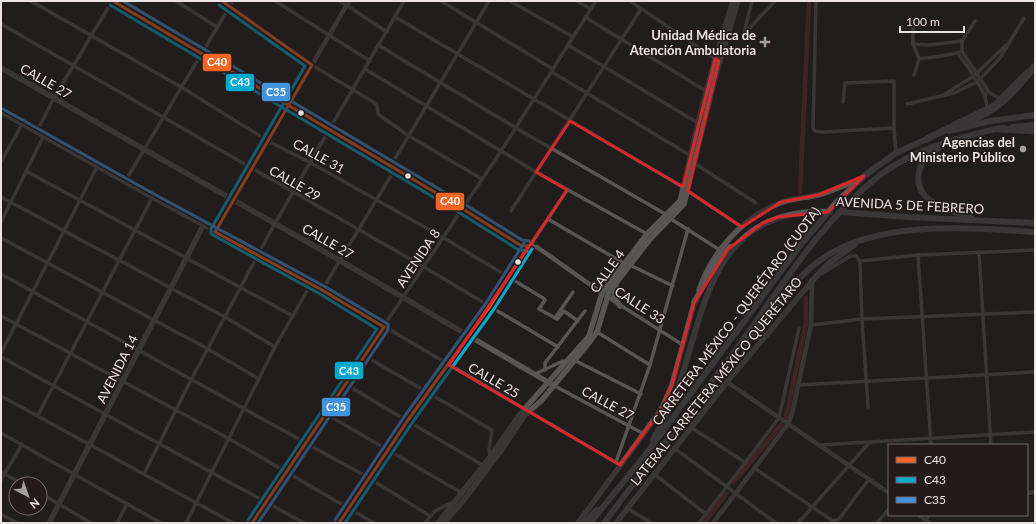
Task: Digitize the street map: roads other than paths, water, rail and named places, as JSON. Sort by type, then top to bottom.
[{"type":"highway","points":[[927,139],[947,128],[978,117],[998,106],[1017,88],[1035,65]]},
{"type":"highway","name":"CARRETERA MÉXICO - QUERÉTARO (CUOTA)","points":[[590,523],[646,454],[807,237],[835,204],[864,176],[896,153],[927,139],[950,131],[990,121],[1035,115]]},
{"type":"highway","name":"CARRETERA MÉXICO - QUERÉTARO (CUOTA)","points":[[605,523],[824,230],[850,203],[881,175],[904,161],[945,142],[989,131],[1035,125]]},
{"type":"highway","points":[[1000,129],[1035,131]]},
{"type":"highway","points":[[978,220],[936,205],[926,197],[920,189],[918,178],[919,168],[924,159],[933,152],[950,144],[989,131]]},
{"type":"highway","name":"AVENIDA 5 DE FEBRERO","points":[[646,454],[681,380],[711,283],[732,250],[746,234],[763,223],[794,213],[817,211],[1035,222]]},
{"type":"highway","name":"AVENIDA 5 DE FEBRERO","points":[[729,358],[747,340],[804,274],[819,260],[844,246],[862,240],[906,231],[946,227],[1035,232]]},
{"type":"highway","points":[[694,303],[716,263],[728,249],[746,234]]},
{"type":"highway","points":[[812,281],[827,265],[862,240]]},
{"type":"highway","points":[[583,523],[606,502]]},
{"type":"main road","name":"CALLE 4","points":[[551,384],[589,336],[604,295],[669,217],[686,189],[717,60],[733,1]]},
{"type":"main road","name":"CALLE 4","points":[[686,189],[691,156],[706,91],[738,1]]},
{"type":"main road","name":"CALLE 27","points":[[1,68],[339,260],[551,384]]},
{"type":"main road","name":"LATERAL CARRETERA MÉXICO QUERÉTARO","points":[[578,523],[618,464],[644,434],[661,410],[672,385],[694,303],[712,261],[720,250],[742,227],[765,210],[781,202],[818,195],[864,176]]},
{"type":"main road","name":"CALLE 4","points":[[444,523],[467,496],[527,411],[597,332],[604,295],[616,284],[647,234],[669,217]]},
{"type":"main road","name":"AVENIDA 14","points":[[49,523],[203,226]]},
{"type":"main road","name":"LATERAL CARRETERA MÉXICO QUERÉTARO","points":[[616,523],[727,382],[812,281]]},
{"type":"main road","points":[[616,284],[614,297],[620,306]]},
{"type":"main road","name":"CALLE 4","points":[[438,523],[484,466],[513,423],[527,411]]},
{"type":"street","name":"CALLE 31","points":[[31,1],[181,87],[268,141],[311,163],[444,238],[544,298],[539,309],[555,318]]},
{"type":"street","points":[[36,133],[54,98],[113,1]]},
{"type":"street","name":"CALLE 33","points":[[113,1],[463,209],[520,245],[537,247],[620,306],[683,345]]},
{"type":"street","points":[[176,1],[217,27]]},
{"type":"street","points":[[222,1],[312,65],[373,102],[380,116],[409,136],[482,180]]},
{"type":"street","points":[[124,183],[233,1]]},
{"type":"street","points":[[276,1],[370,61]]},
{"type":"street","points":[[340,1],[347,3],[387,32]]},
{"type":"street","points":[[144,474],[191,380],[275,224],[404,1]]},
{"type":"street","points":[[441,1],[552,70],[587,95],[691,156]]},
{"type":"street","points":[[322,290],[376,200],[409,136],[488,1]]},
{"type":"street","points":[[510,1],[574,37]]},
{"type":"street","points":[[577,1],[591,9]]},
{"type":"street","name":"AVENIDA 8","points":[[252,523],[444,238],[534,100],[596,1]]},
{"type":"street","points":[[630,1],[717,60]]},
{"type":"street","points":[[752,1],[744,34],[776,1]]},
{"type":"street","points":[[816,1],[812,126],[814,131],[894,128]]},
{"type":"street","points":[[215,232],[347,3]]},
{"type":"street","points":[[511,210],[623,40],[641,9]]},
{"type":"street","points":[[395,17],[686,189],[742,227]]},
{"type":"street","points":[[586,18],[706,91]]},
{"type":"street","points":[[907,104],[954,93],[979,81],[1000,58],[1007,44],[1024,18]]},
{"type":"street","points":[[975,21],[962,40],[962,51],[979,81],[989,92],[1000,99]]},
{"type":"street","name":"CALLE 29","points":[[1,24],[252,170],[424,267],[558,347]]},
{"type":"street","points":[[913,25],[913,44],[919,59],[914,75]]},
{"type":"street","points":[[913,44],[929,45],[962,40]]},
{"type":"street","points":[[945,94],[975,75],[1007,44]]},
{"type":"street","points":[[378,45],[441,81],[516,128],[669,217],[720,250]]},
{"type":"street","points":[[568,45],[698,122]]},
{"type":"street","points":[[919,59],[958,54],[962,51]]},
{"type":"street","points":[[958,54],[975,75]]},
{"type":"street","points":[[947,128],[959,120],[988,108],[1000,99],[1035,65]]},
{"type":"street","points":[[365,69],[536,172],[647,234]]},
{"type":"street","points":[[843,102],[845,83],[894,81],[894,128],[896,153]]},
{"type":"street","points":[[979,81],[985,95],[988,108]]},
{"type":"street","points":[[985,95],[989,92]]},
{"type":"street","name":"CALLE 25","points":[[1,113],[124,183],[322,290],[618,464]]},
{"type":"street","points":[[1,162],[22,124]]},
{"type":"street","points":[[1,222],[43,137]]},
{"type":"street","points":[[1,150],[6,153]]},
{"type":"street","points":[[693,162],[756,203]]},
{"type":"street","points":[[1,353],[96,167]]},
{"type":"street","points":[[26,171],[293,316]]},
{"type":"street","points":[[339,523],[408,420],[470,336],[528,246],[567,190]]},
{"type":"street","points":[[1,197],[225,317],[275,348]]},
{"type":"street","points":[[38,415],[152,198]]},
{"type":"street","points":[[548,219],[628,265],[673,286]]},
{"type":"street","points":[[618,464],[660,332],[688,229]]},
{"type":"street","points":[[1,238],[155,320],[259,379]]},
{"type":"street","points":[[868,407],[860,261],[918,255],[1035,250]]},
{"type":"street","points":[[979,252],[991,444]]},
{"type":"street","points":[[918,255],[931,444]]},
{"type":"street","name":"LATERAL CARRETERA MÉXICO QUERÉTARO","points":[[812,281],[850,256],[856,256],[860,261]]},
{"type":"street","points":[[1,274],[243,410],[369,478],[430,516]]},
{"type":"street","points":[[713,523],[788,424],[792,414],[811,325],[812,281]]},
{"type":"street","points":[[186,523],[275,348],[311,284]]},
{"type":"street","points":[[555,318],[573,292]]},
{"type":"street","points":[[555,318],[558,319],[564,311],[578,321]]},
{"type":"street","points":[[545,370],[545,363],[585,311]]},
{"type":"street","points":[[811,325],[862,319],[1035,312]]},
{"type":"street","points":[[1,316],[228,438],[374,523]]},
{"type":"street","points":[[699,523],[779,418],[799,328]]},
{"type":"street","points":[[597,332],[650,365]]},
{"type":"street","points":[[365,356],[492,430],[489,450],[490,457]]},
{"type":"street","points":[[1,357],[53,387],[266,501],[304,523]]},
{"type":"street","points":[[573,360],[641,394]]},
{"type":"street","points":[[535,374],[563,361]]},
{"type":"street","points":[[798,385],[1035,372]]},
{"type":"street","points":[[727,382],[888,492]]},
{"type":"street","points":[[345,384],[484,466]]},
{"type":"street","name":"CALLE 27","points":[[551,384],[644,434]]},
{"type":"street","points":[[1,396],[233,523]]},
{"type":"street","points":[[326,414],[462,493]]},
{"type":"street","points":[[692,428],[746,463]]},
{"type":"street","points":[[820,445],[1035,432]]},
{"type":"street","points":[[1,433],[161,523]]},
{"type":"street","points":[[798,523],[869,443]]},
{"type":"street","points":[[1,480],[3,473],[22,444]]},
{"type":"street","points":[[674,448],[776,523]]},
{"type":"street","points":[[754,468],[833,521],[836,521],[869,479]]},
{"type":"street","points":[[654,474],[706,514]]},
{"type":"street","points":[[48,497],[91,523]]},
{"type":"street","points":[[424,523],[435,511],[458,500]]},
{"type":"street","points":[[117,523],[128,504]]},
{"type":"street","points":[[627,508],[651,523]]},
{"type":"street","points":[[877,523],[888,510]]},
{"type":"street","points":[[1,514],[17,523]]},
{"type":"waterway","points":[[800,192],[809,1]]},
{"type":"waterway","points":[[786,417],[806,323],[806,298]]},
{"type":"waterway","points":[[734,482],[781,425]]},
{"type":"waterway","points":[[704,523],[726,494]]},
{"type":"place","name":"Unidad Médica de Atención Ambulatoria","points":[[765,42]]},
{"type":"place","name":"Agencias del Ministerio Público","points":[[1023,149]]}]
